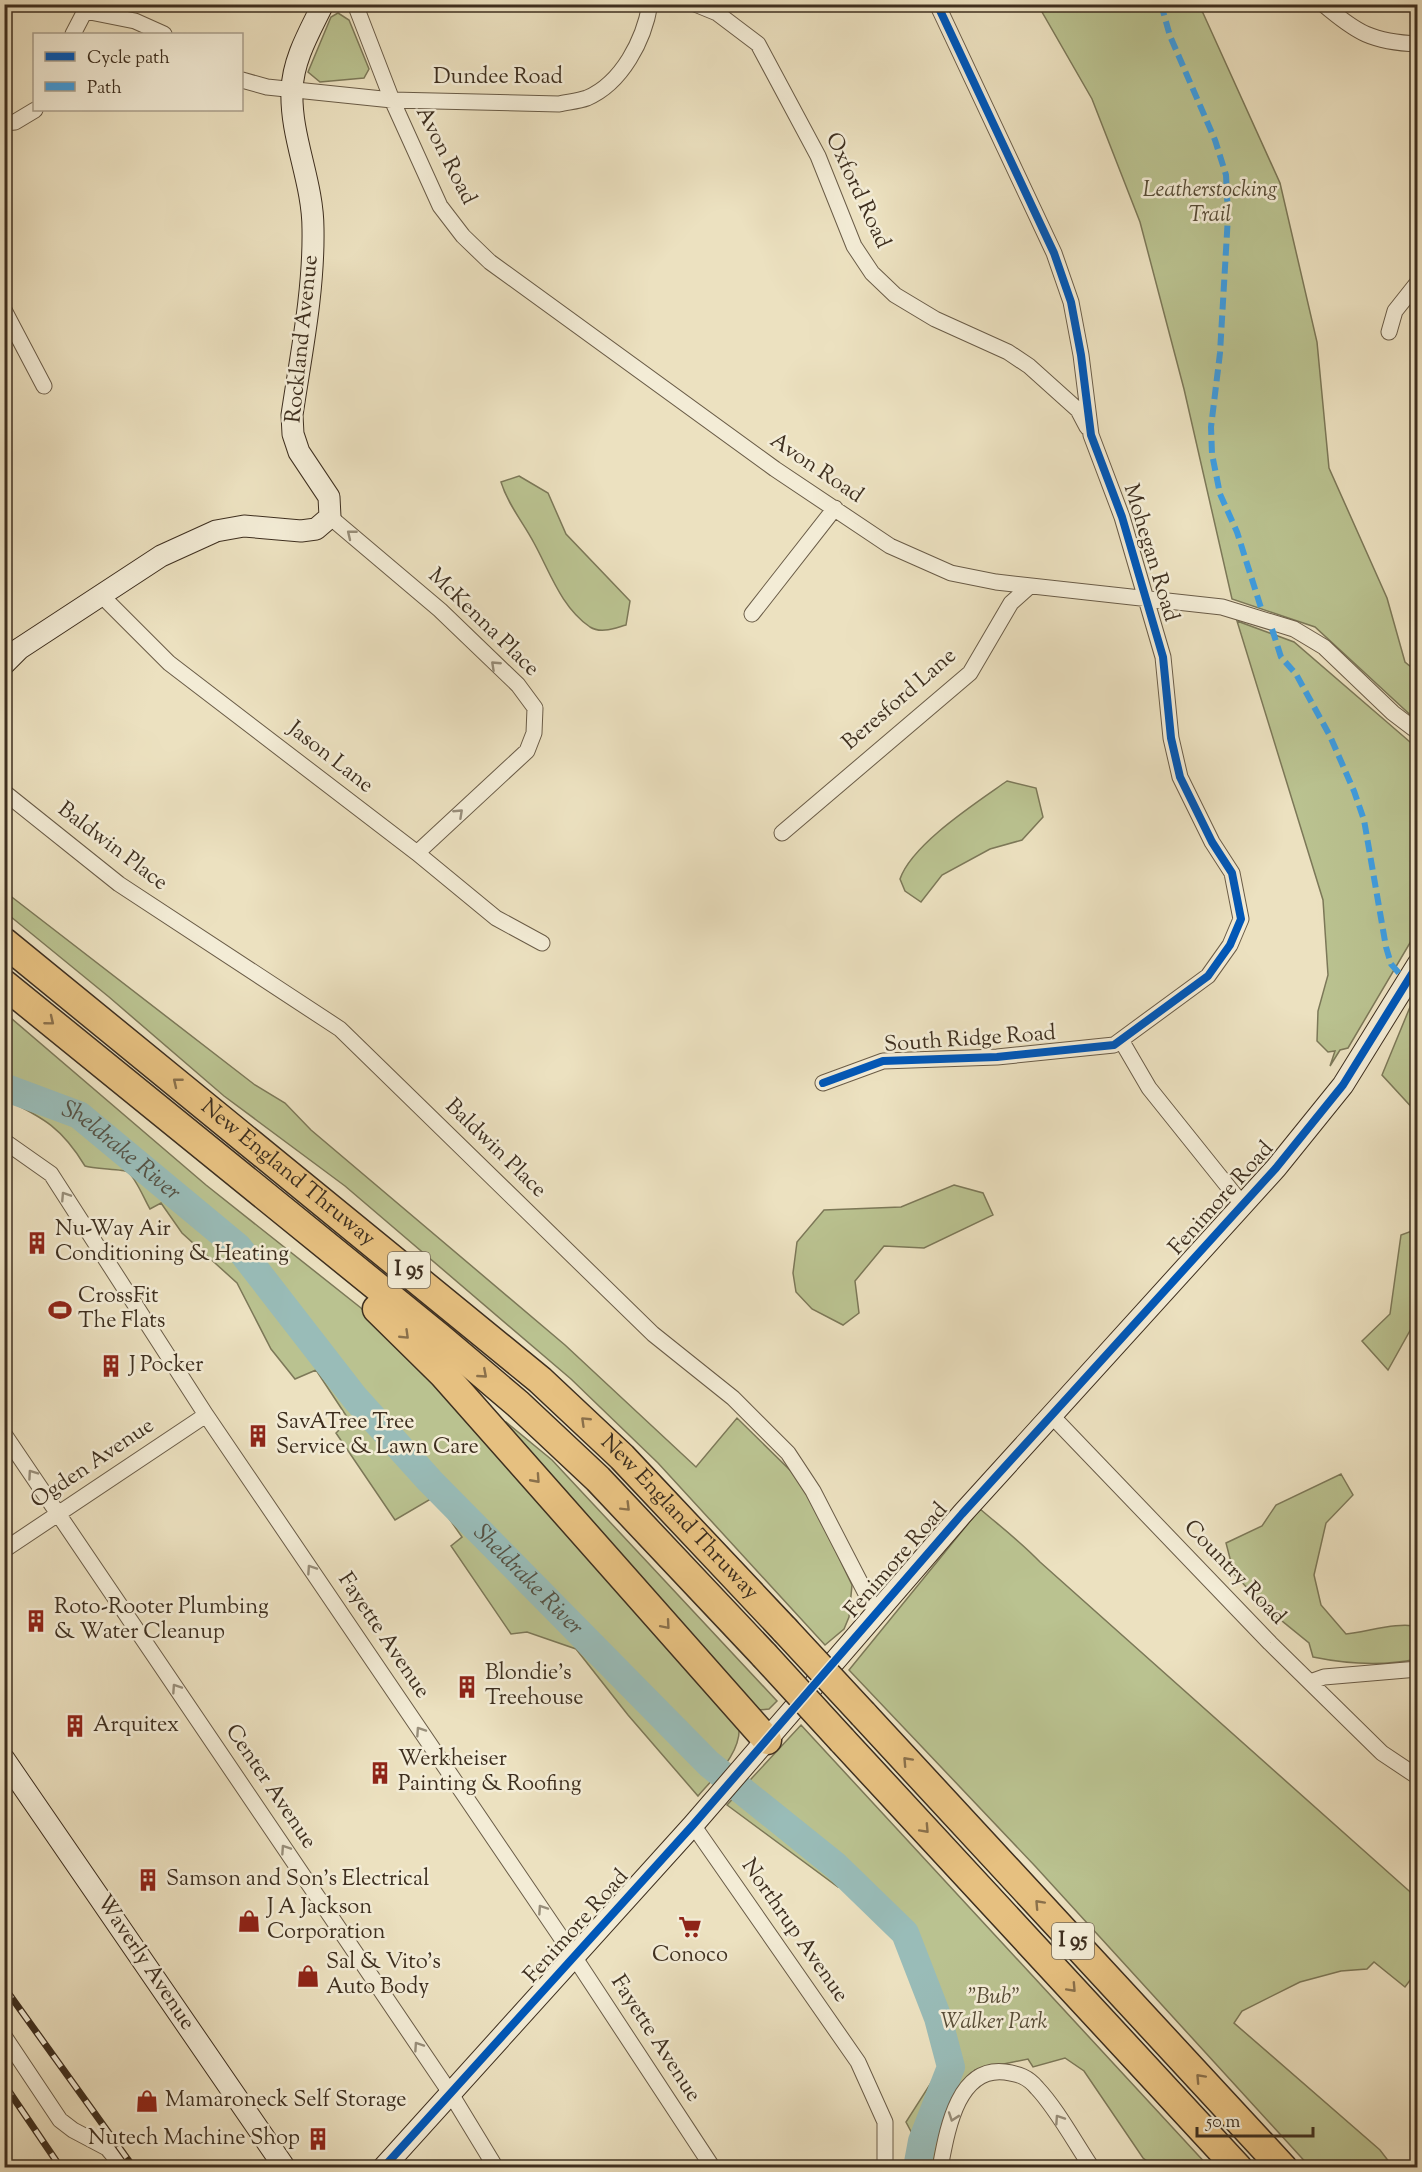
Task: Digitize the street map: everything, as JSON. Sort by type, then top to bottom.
[{"type":"highway","name":"New England Thruway","points":[[4,942],[540,1380],[622,1456],[1283,2168]]},
{"type":"highway","name":"New England Thruway","points":[[4,984],[447,1343],[534,1418],[638,1520],[1238,2168]]},
{"type":"highway","points":[[226,1164],[306,1248],[383,1314],[436,1367],[767,1740]]},
{"type":"street","name":"Rockland Avenue","points":[[323,4],[300,51],[292,89],[295,132],[310,189],[314,227],[312,280],[292,415],[293,434],[299,452],[329,497],[330,517]]},
{"type":"street","name":"Avon Road","points":[[355,4],[392,100],[440,206],[463,236],[490,262],[775,470],[890,546],[951,573],[996,582],[1222,607],[1294,629],[1324,647],[1393,713],[1418,732]]},
{"type":"street","name":"Dundee Road","points":[[243,80],[267,87],[392,100],[559,104],[586,98],[609,84],[623,67],[646,28],[650,4]]},
{"type":"street","name":"Oxford Road","points":[[695,4],[717,13],[758,44],[818,156],[854,246],[872,273],[895,295],[935,319],[1008,352],[1029,366],[1078,410],[1091,435]]},
{"type":"street","name":"Mohegan Road","points":[[937,4],[1054,253],[1071,302],[1081,355],[1091,435],[1122,517],[1163,657],[1171,738],[1180,777],[1212,842],[1232,873],[1241,919],[1230,945],[1208,976],[1121,1040]]},
{"type":"street","points":[[1323,4],[1353,30],[1373,38],[1418,44]]},
{"type":"street","points":[[73,33],[82,8],[135,21],[162,33]]},
{"type":"street","points":[[4,123],[15,122],[33,111]]},
{"type":"street","points":[[1389,332],[1395,311],[1418,282]]},
{"type":"street","points":[[4,310],[44,386]]},
{"type":"street","points":[[752,614],[835,508]]},
{"type":"street","points":[[4,664],[19,650],[161,556],[216,531],[244,526],[301,531],[316,529],[330,517]]},
{"type":"street","name":"McKenna Place","points":[[330,517],[440,610],[518,685],[535,708],[534,733],[527,751],[417,853]]},
{"type":"street","name":"Beresford Lane","points":[[783,833],[970,673],[1011,603],[1030,586]]},
{"type":"street","name":"Jason Lane","points":[[102,596],[170,663],[417,853],[496,918],[542,943]]},
{"type":"street","name":"Baldwin Place","points":[[4,792],[119,884],[339,1029],[653,1334],[733,1398],[788,1453],[813,1491],[876,1613]]},
{"type":"street","name":"Fenimore Road","points":[[383,2168],[693,1825],[876,1613],[1276,1168],[1343,1085],[1418,964]]},
{"type":"street","points":[[1121,1040],[1149,1088],[1242,1204]]},
{"type":"street","name":"South Ridge Road","points":[[823,1083],[883,1061],[1070,1052],[1114,1045],[1121,1040]]},
{"type":"street","name":"Fayette Avenue","points":[[4,1141],[51,1174],[206,1416],[574,1958],[713,2168]]},
{"type":"street","name":"Ogden Avenue","points":[[4,1550],[206,1416]]},
{"type":"street","name":"Country Road","points":[[1052,1416],[1310,1682],[1382,1753],[1418,1777]]},
{"type":"street","name":"Center Avenue","points":[[4,1434],[451,2094],[496,2168]]},
{"type":"street","points":[[1310,1682],[1324,1677],[1418,1669]]},
{"type":"street","name":"Waverly Avenue","points":[[4,1759],[285,2168]]},
{"type":"street","name":"Northrup Avenue","points":[[693,1825],[858,2062],[885,2122],[885,2168]]},
{"type":"street","points":[[4,2036],[60,2120],[72,2130],[106,2148],[124,2168]]},
{"type":"street","points":[[940,2168],[955,2109],[967,2087],[981,2074],[1000,2071],[1021,2074],[1038,2088],[1092,2168]]},
{"type":"green space","name":"Leatherstocking Trail","points":[[1038,5],[1198,5],[1203,13],[1280,183],[1317,342],[1329,468],[1387,598],[1405,662],[1417,672],[1417,721],[1315,627],[1232,599],[1184,389],[1140,222],[1092,99]]},
{"type":"green space","points":[[338,13],[349,20],[369,69],[364,78],[320,82],[308,72],[331,17]]},
{"type":"green space","points":[[519,476],[548,493],[566,534],[630,601],[626,625],[608,630],[594,629],[571,610],[504,490],[501,482]]},
{"type":"green space","points":[[1237,621],[1294,642],[1417,748],[1417,931],[1348,1048],[1340,1050],[1330,1066],[1335,1051],[1328,1052],[1317,1041],[1318,1011],[1328,975],[1323,900]]},
{"type":"green space","points":[[1007,781],[1036,788],[1043,817],[1022,840],[990,849],[942,875],[921,902],[905,891],[900,879],[917,852],[946,825]]},
{"type":"green space","points":[[4,891],[255,1085],[285,1103],[311,1130],[565,1345],[696,1467],[737,1418],[796,1476],[819,1516],[852,1585],[849,1617],[844,1629],[825,1645],[658,1463],[571,1379],[345,1186],[224,1096],[109,997],[5,912]]},
{"type":"green space","points":[[1417,997],[1417,1113],[1382,1075],[1410,1007]]},
{"type":"green space","points":[[5,1013],[206,1185],[361,1308],[496,1451],[739,1725],[739,1735],[732,1754],[698,1796],[628,1715],[576,1649],[527,1632],[511,1634],[451,1546],[462,1537],[434,1497],[395,1520],[336,1433],[349,1420],[316,1370],[295,1379],[271,1349],[237,1283],[182,1233],[161,1203],[150,1209],[128,1172],[85,1166],[68,1142],[51,1125],[5,1099]]},
{"type":"green space","points":[[954,1185],[983,1193],[993,1215],[924,1248],[884,1246],[855,1281],[859,1313],[843,1325],[812,1309],[796,1292],[793,1273],[797,1242],[824,1210],[901,1207]]},
{"type":"green space","points":[[1417,1229],[1417,1318],[1388,1370],[1362,1341],[1390,1314],[1401,1235]]},
{"type":"green space","points":[[506,1422],[552,1460],[777,1701],[769,1709],[758,1710],[501,1426]]},
{"type":"green space","points":[[1341,1474],[1353,1495],[1326,1523],[1314,1575],[1321,1605],[1346,1634],[1402,1625],[1417,1627],[1417,1659],[1392,1663],[1365,1663],[1313,1657],[1309,1643],[1266,1608],[1234,1574],[1226,1543],[1262,1526],[1276,1505]]},
{"type":"green space","points":[[980,1509],[1417,1898],[1417,1971],[1405,1987],[1374,1962],[1367,1969],[1341,1971],[1300,1982],[1242,2011],[1234,2023],[1380,2150],[1393,2167],[1310,2167],[1035,1866],[849,1670]]},
{"type":"green space","name":"\"Bub\" Walker Park","points":[[801,1725],[1209,2167],[1155,2167],[1143,2158],[1084,2071],[1065,2058],[1033,2067],[1028,2059],[975,2070],[956,2095],[935,2167],[909,2167],[915,2139],[906,2122],[945,2061],[894,1932],[851,1888],[838,1887],[727,1805]]},
{"type":"waterway","name":"Sheldrake River","points":[[4,1087],[79,1115],[238,1247],[355,1398],[430,1481],[709,1764],[836,1866],[905,1933],[938,2018],[951,2067],[922,2141],[917,2168]]},
{"type":"railway","points":[[4,1987],[134,2168]]},
{"type":"railway","points":[[4,2084],[61,2168]]},
{"type":"marked path","points":[[1161,4],[1170,36],[1215,140],[1226,175],[1228,216],[1220,353],[1211,427],[1212,454],[1220,494],[1237,532],[1262,611]]},
{"type":"marked path","points":[[1272,629],[1281,657],[1296,674],[1330,736],[1354,791],[1364,820],[1386,947],[1391,964],[1399,973]]},
{"type":"cycle path","points":[[823,1083],[883,1061],[997,1057],[1114,1045],[1208,976],[1230,945],[1241,919],[1232,873],[1212,842],[1180,777],[1171,738],[1163,657],[1122,517],[1091,435],[1081,355],[1071,302],[1054,253],[937,4]]},
{"type":"cycle path","points":[[383,2168],[693,1825],[962,1514],[1276,1168],[1343,1085],[1418,964]]},
{"type":"place","name":"Nu-Way Air Conditioning & Heating","points":[[37,1243]]},
{"type":"place","name":"CrossFit The Flats","points":[[60,1310]]},
{"type":"place","name":"J Pocker","points":[[111,1366]]},
{"type":"place","name":"SavATree Tree Service & Lawn Care","points":[[258,1436]]},
{"type":"place","name":"Roto-Rooter Plumbing & Water Cleanup","points":[[36,1621]]},
{"type":"place","name":"Blondie's Treehouse","points":[[467,1687]]},
{"type":"place","name":"Arquitex","points":[[75,1726]]},
{"type":"place","name":"Werkheiser Painting & Roofing","points":[[380,1773]]},
{"type":"place","name":"Samson and Son's Electrical","points":[[148,1880]]},
{"type":"place","name":"J A Jackson Corporation","points":[[249,1921]]},
{"type":"place","name":"Conoco","points":[[690,1927]]},
{"type":"place","name":"Sal & Vito's Auto Body","points":[[308,1976]]},
{"type":"place","name":"Mamaroneck Self Storage","points":[[147,2101]]},
{"type":"place","name":"Nutech Machine Shop","points":[[318,2139]]}]
